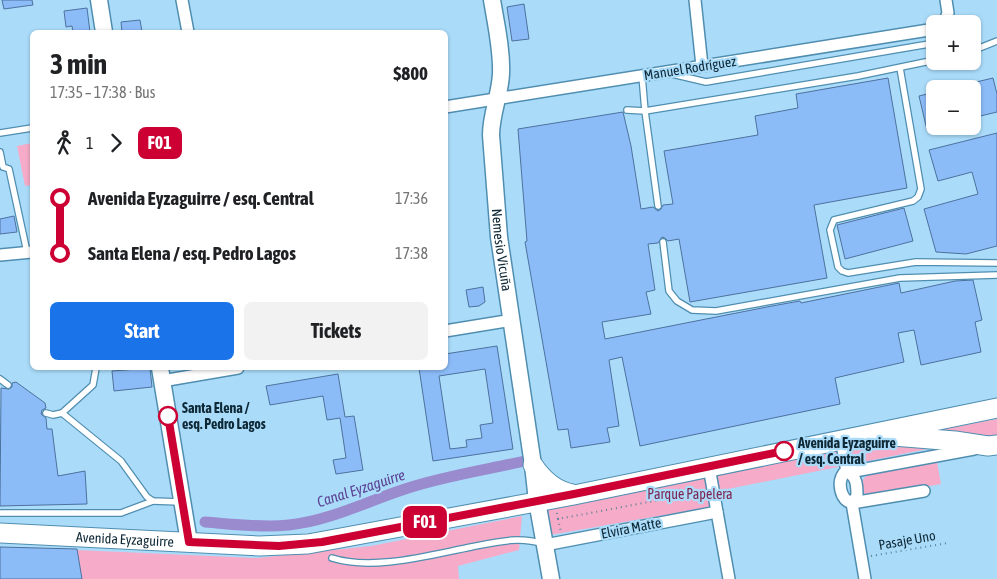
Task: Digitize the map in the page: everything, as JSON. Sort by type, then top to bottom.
[{"type":"main road","name":"Avenida Eyzaguirre","points":[[0,533],[259,546],[308,544],[574,494],[997,408]]},
{"type":"main road","name":"Avenida Eyzaguirre","points":[[870,434],[992,445]]},
{"type":"main road","points":[[534,465],[553,486],[574,494]]},
{"type":"street","points":[[99,0],[104,30]]},
{"type":"street","points":[[182,0],[188,30]]},
{"type":"street","name":"Nemesio Vicuña","points":[[492,0],[501,65],[491,135],[499,237],[534,465],[545,499],[545,545],[551,579]]},
{"type":"street","points":[[695,0],[702,66]]},
{"type":"street","name":"Manuel Rodríguez","points":[[448,107],[926,30]]},
{"type":"street","points":[[0,255],[30,252]]},
{"type":"street","points":[[448,331],[512,320]]},
{"type":"street","points":[[189,542],[161,374],[212,370]]},
{"type":"street","points":[[841,439],[847,472],[842,475],[840,483],[844,499],[852,503],[924,491]]},
{"type":"street","name":"Avenida Eyzaguirre","points":[[847,472],[992,445]]},
{"type":"street","points":[[709,467],[729,579]]},
{"type":"street","points":[[852,503],[865,579]]},
{"type":"street","name":"Elvira Matte","points":[[545,545],[717,512]]},
{"type":"lane","points":[[981,47],[997,41]]},
{"type":"lane","points":[[663,72],[706,82],[926,44]]},
{"type":"lane","points":[[627,110],[645,111],[858,76],[926,62]]},
{"type":"lane","points":[[900,68],[921,189],[920,193],[913,201],[834,220],[830,230],[838,267],[848,273],[916,262],[997,263]]},
{"type":"lane","points":[[642,76],[658,206]]},
{"type":"lane","points":[[0,133],[30,128]]},
{"type":"lane","points":[[0,152],[3,167],[9,170],[30,252]]},
{"type":"lane","points":[[663,242],[669,291],[677,301],[692,310],[716,311],[900,278],[997,275]]},
{"type":"lane","points":[[46,413],[53,415],[62,413],[92,385],[96,370]]},
{"type":"lane","points":[[0,379],[8,385]]},
{"type":"lane","points":[[62,413],[121,461],[147,497],[153,501]]},
{"type":"lane","points":[[0,513],[121,513],[153,501],[182,502]]},
{"type":"lane","points":[[332,558],[346,562],[369,564],[441,553],[506,540],[530,540],[545,545]]},
{"type":"path","points":[[545,499],[558,519],[702,492],[703,499]]},
{"type":"path","name":"Pasaje Uno","points":[[870,556],[948,543]]},
{"type":"green space","points":[[30,143],[30,185],[25,186],[17,146]]},
{"type":"green space","name":"Parque Papelera","points":[[997,419],[997,435],[708,493],[711,507],[550,535],[544,504]]},
{"type":"green space","points":[[937,462],[941,484],[865,498],[862,481],[868,474]]},
{"type":"green space","points":[[522,516],[519,550],[458,566],[459,579],[82,579],[77,550],[257,558],[371,546]]},
{"type":"building","points":[[2,0],[32,0],[33,5],[4,9]]},
{"type":"building","points":[[524,4],[529,39],[512,41],[507,7]]},
{"type":"building","points":[[87,8],[90,30],[73,30],[72,26],[66,27],[64,11]]},
{"type":"building","points":[[140,20],[142,30],[122,30],[121,22]]},
{"type":"building","points":[[888,78],[907,188],[814,205],[827,278],[690,302],[679,239],[668,241],[662,237],[658,243],[648,244],[655,290],[646,292],[651,314],[602,322],[605,339],[899,283],[901,293],[955,281],[973,280],[982,320],[975,322],[981,352],[921,365],[914,330],[898,333],[904,362],[835,378],[840,404],[640,446],[622,357],[609,360],[619,426],[607,428],[610,442],[571,448],[568,429],[558,430],[525,242],[527,241],[518,129],[623,112],[631,146],[641,209],[653,207],[658,211],[663,205],[673,204],[664,151],[758,135],[755,116],[798,108],[796,94]]},
{"type":"building","points":[[993,78],[997,94],[997,112],[981,116],[981,81]]},
{"type":"building","points":[[926,94],[926,126],[919,96]]},
{"type":"building","points":[[997,133],[997,246],[966,254],[936,252],[924,209],[978,194],[972,172],[938,181],[929,150]]},
{"type":"building","points":[[904,208],[913,241],[845,259],[837,225]]},
{"type":"building","points":[[14,216],[17,232],[0,234],[0,219]]},
{"type":"building","points":[[483,287],[485,302],[479,306],[469,307],[466,290]]},
{"type":"building","points":[[497,346],[513,449],[433,461],[419,370],[448,370],[448,354]],"holes":[[[485,369],[493,423],[480,425],[482,438],[466,440],[467,447],[450,449],[439,376]]]},
{"type":"building","points":[[150,370],[152,387],[114,391],[112,371]]},
{"type":"building","points":[[338,374],[345,417],[354,416],[363,470],[336,474],[333,460],[346,458],[340,418],[327,420],[323,396],[270,405],[266,386]]},
{"type":"building","points":[[16,382],[45,403],[46,408],[42,410],[41,414],[46,418],[47,429],[52,429],[58,476],[85,471],[87,504],[0,506],[1,388],[9,389],[12,387],[12,383]]},
{"type":"building","points":[[0,547],[77,549],[82,579],[0,579]]},
{"type":"waterway","name":"Canal Eyzaguirre","points":[[205,522],[268,526],[304,523],[334,515],[420,484],[525,461]]},
{"type":"bus line","name":"F01","points":[[168,416],[189,542],[259,546],[322,542],[574,494],[784,451]]},
{"type":"place","name":"Santa Elena / esq. Pedro Lagos","points":[[168,416]]},
{"type":"place","name":"Avenida Eyzaguirre / esq. Central","points":[[784,451]]}]
